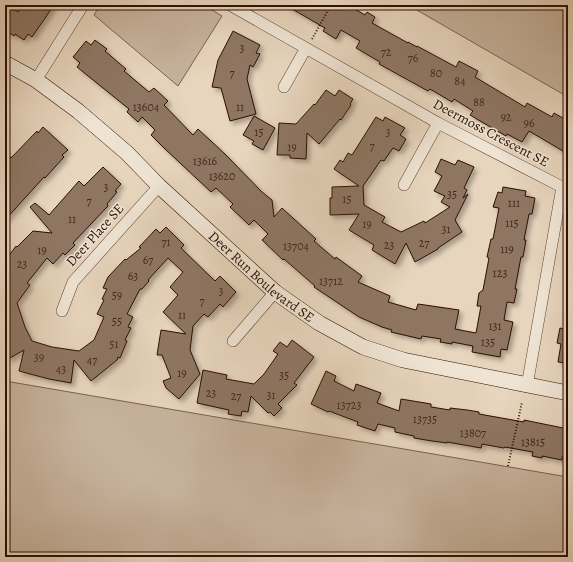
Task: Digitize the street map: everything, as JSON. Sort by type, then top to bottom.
[{"type":"street","points":[[36,80],[83,5]]},
{"type":"street","name":"Deermoss Crescent SE","points":[[230,5],[438,123],[562,187],[527,386]]},
{"type":"street","points":[[284,87],[306,48]]},
{"type":"street","name":"Deer Run Boulevard SE","points":[[5,63],[36,80],[78,111],[127,153],[159,186],[275,292],[319,323],[363,347],[403,360],[568,393]]},
{"type":"street","points":[[404,186],[438,123]]},
{"type":"street","name":"Deer Place SE","points":[[62,310],[73,282],[159,186]]},
{"type":"street","points":[[232,341],[275,292]]},
{"type":"path","points":[[306,48],[331,5]]},
{"type":"path","points":[[508,466],[522,402]]},
{"type":"shaded area","points":[[100,5],[204,5],[222,16],[178,86],[94,15]]},
{"type":"shaded area","points":[[408,5],[568,5],[568,97]]},
{"type":"shaded area","points":[[5,381],[568,477],[568,557],[5,557]]},
{"type":"building","points":[[22,5],[54,5],[32,37],[28,34],[24,40],[5,30],[5,13],[9,6],[18,12]]},
{"type":"building","points":[[285,5],[348,5],[365,15],[367,12],[375,17],[372,23],[456,67],[459,61],[478,71],[475,77],[525,107],[527,103],[552,117],[554,113],[568,121],[568,154],[529,131],[522,142],[507,134],[506,136],[470,115],[473,111],[454,99],[452,102],[430,89],[428,91],[379,64],[380,62],[356,48],[360,41],[341,30],[336,39],[323,31],[325,28]]},
{"type":"building","points":[[233,31],[260,45],[256,53],[260,54],[253,67],[250,65],[247,79],[256,114],[230,121],[221,88],[212,87],[218,60]]},
{"type":"building","points":[[95,40],[107,49],[105,51],[126,69],[124,71],[149,92],[154,88],[168,101],[164,105],[193,135],[198,129],[272,200],[274,217],[282,208],[316,239],[314,241],[335,259],[336,257],[362,276],[358,282],[390,296],[388,302],[416,310],[418,304],[459,310],[455,329],[476,333],[481,306],[477,306],[479,293],[483,290],[489,258],[487,257],[491,239],[493,239],[499,208],[493,207],[498,192],[502,193],[503,187],[526,191],[525,196],[535,198],[532,214],[529,214],[524,240],[526,240],[523,257],[521,257],[514,303],[507,302],[504,320],[513,322],[507,350],[501,349],[500,357],[472,352],[473,346],[452,342],[452,344],[440,342],[441,339],[422,336],[421,339],[391,332],[392,330],[359,317],[314,287],[315,286],[284,259],[283,260],[262,240],[268,234],[254,220],[249,225],[230,207],[233,204],[216,188],[211,192],[151,135],[155,130],[142,117],[138,122],[127,112],[129,109],[77,67],[80,63],[73,57],[86,41],[91,45]]},
{"type":"building","points":[[326,90],[335,96],[339,90],[353,99],[350,104],[351,105],[341,120],[340,119],[319,144],[307,133],[306,159],[290,158],[290,155],[277,155],[279,123],[296,124],[314,104],[315,105]]},
{"type":"building","points":[[254,116],[275,128],[263,150],[252,144],[254,141],[243,135]]},
{"type":"building","points":[[376,117],[383,121],[385,117],[405,128],[400,135],[406,139],[399,151],[393,148],[384,161],[381,160],[363,186],[364,205],[385,217],[382,222],[401,232],[424,221],[425,223],[450,207],[441,202],[445,196],[434,191],[442,176],[435,172],[441,159],[455,165],[458,160],[474,167],[464,188],[467,190],[463,198],[468,194],[455,220],[462,232],[438,249],[415,262],[406,243],[395,264],[372,250],[374,245],[349,230],[359,214],[330,215],[330,198],[332,198],[332,187],[359,186],[334,169],[340,160],[343,162],[348,153],[352,155]]},
{"type":"building","points":[[43,127],[68,150],[62,155],[64,157],[5,220],[5,151],[11,158],[37,131],[38,133]]},
{"type":"building","points":[[103,167],[121,184],[115,191],[117,192],[107,204],[108,206],[73,243],[75,245],[65,255],[63,253],[53,264],[47,258],[27,283],[30,285],[17,303],[25,327],[32,341],[52,347],[79,351],[94,340],[104,317],[97,314],[104,300],[102,299],[107,289],[103,288],[108,277],[125,259],[126,260],[141,248],[139,247],[156,229],[160,233],[166,227],[184,245],[181,248],[215,281],[220,276],[236,292],[223,307],[220,304],[208,317],[204,314],[193,326],[190,350],[200,374],[179,399],[166,388],[163,381],[171,378],[162,355],[157,355],[161,330],[186,334],[163,312],[178,295],[170,287],[183,272],[168,258],[142,289],[140,289],[127,314],[133,317],[128,327],[131,328],[125,340],[127,341],[120,358],[118,357],[117,360],[91,381],[74,360],[71,383],[19,371],[24,350],[8,359],[5,352],[5,261],[16,246],[17,247],[33,231],[52,233],[30,207],[35,203],[49,215],[79,181],[84,186]]},
{"type":"building","points":[[560,328],[568,330],[568,363],[558,362],[561,344],[557,343]]},
{"type":"building","points":[[292,340],[314,357],[294,383],[297,385],[278,404],[282,408],[274,416],[270,412],[268,413],[251,396],[248,412],[242,411],[241,416],[228,414],[229,410],[197,403],[203,370],[227,375],[226,379],[254,384],[264,374],[278,354],[273,351],[280,342],[287,347]]},
{"type":"building","points":[[326,371],[336,376],[334,381],[354,391],[356,384],[381,393],[377,403],[399,411],[401,399],[431,404],[431,407],[450,410],[450,408],[467,410],[479,412],[479,414],[524,422],[524,420],[568,429],[568,458],[562,457],[562,460],[542,456],[542,458],[532,456],[533,452],[505,447],[482,444],[481,448],[414,438],[414,436],[395,432],[395,428],[378,424],[375,431],[357,425],[358,422],[329,411],[328,412],[311,404]]}]
